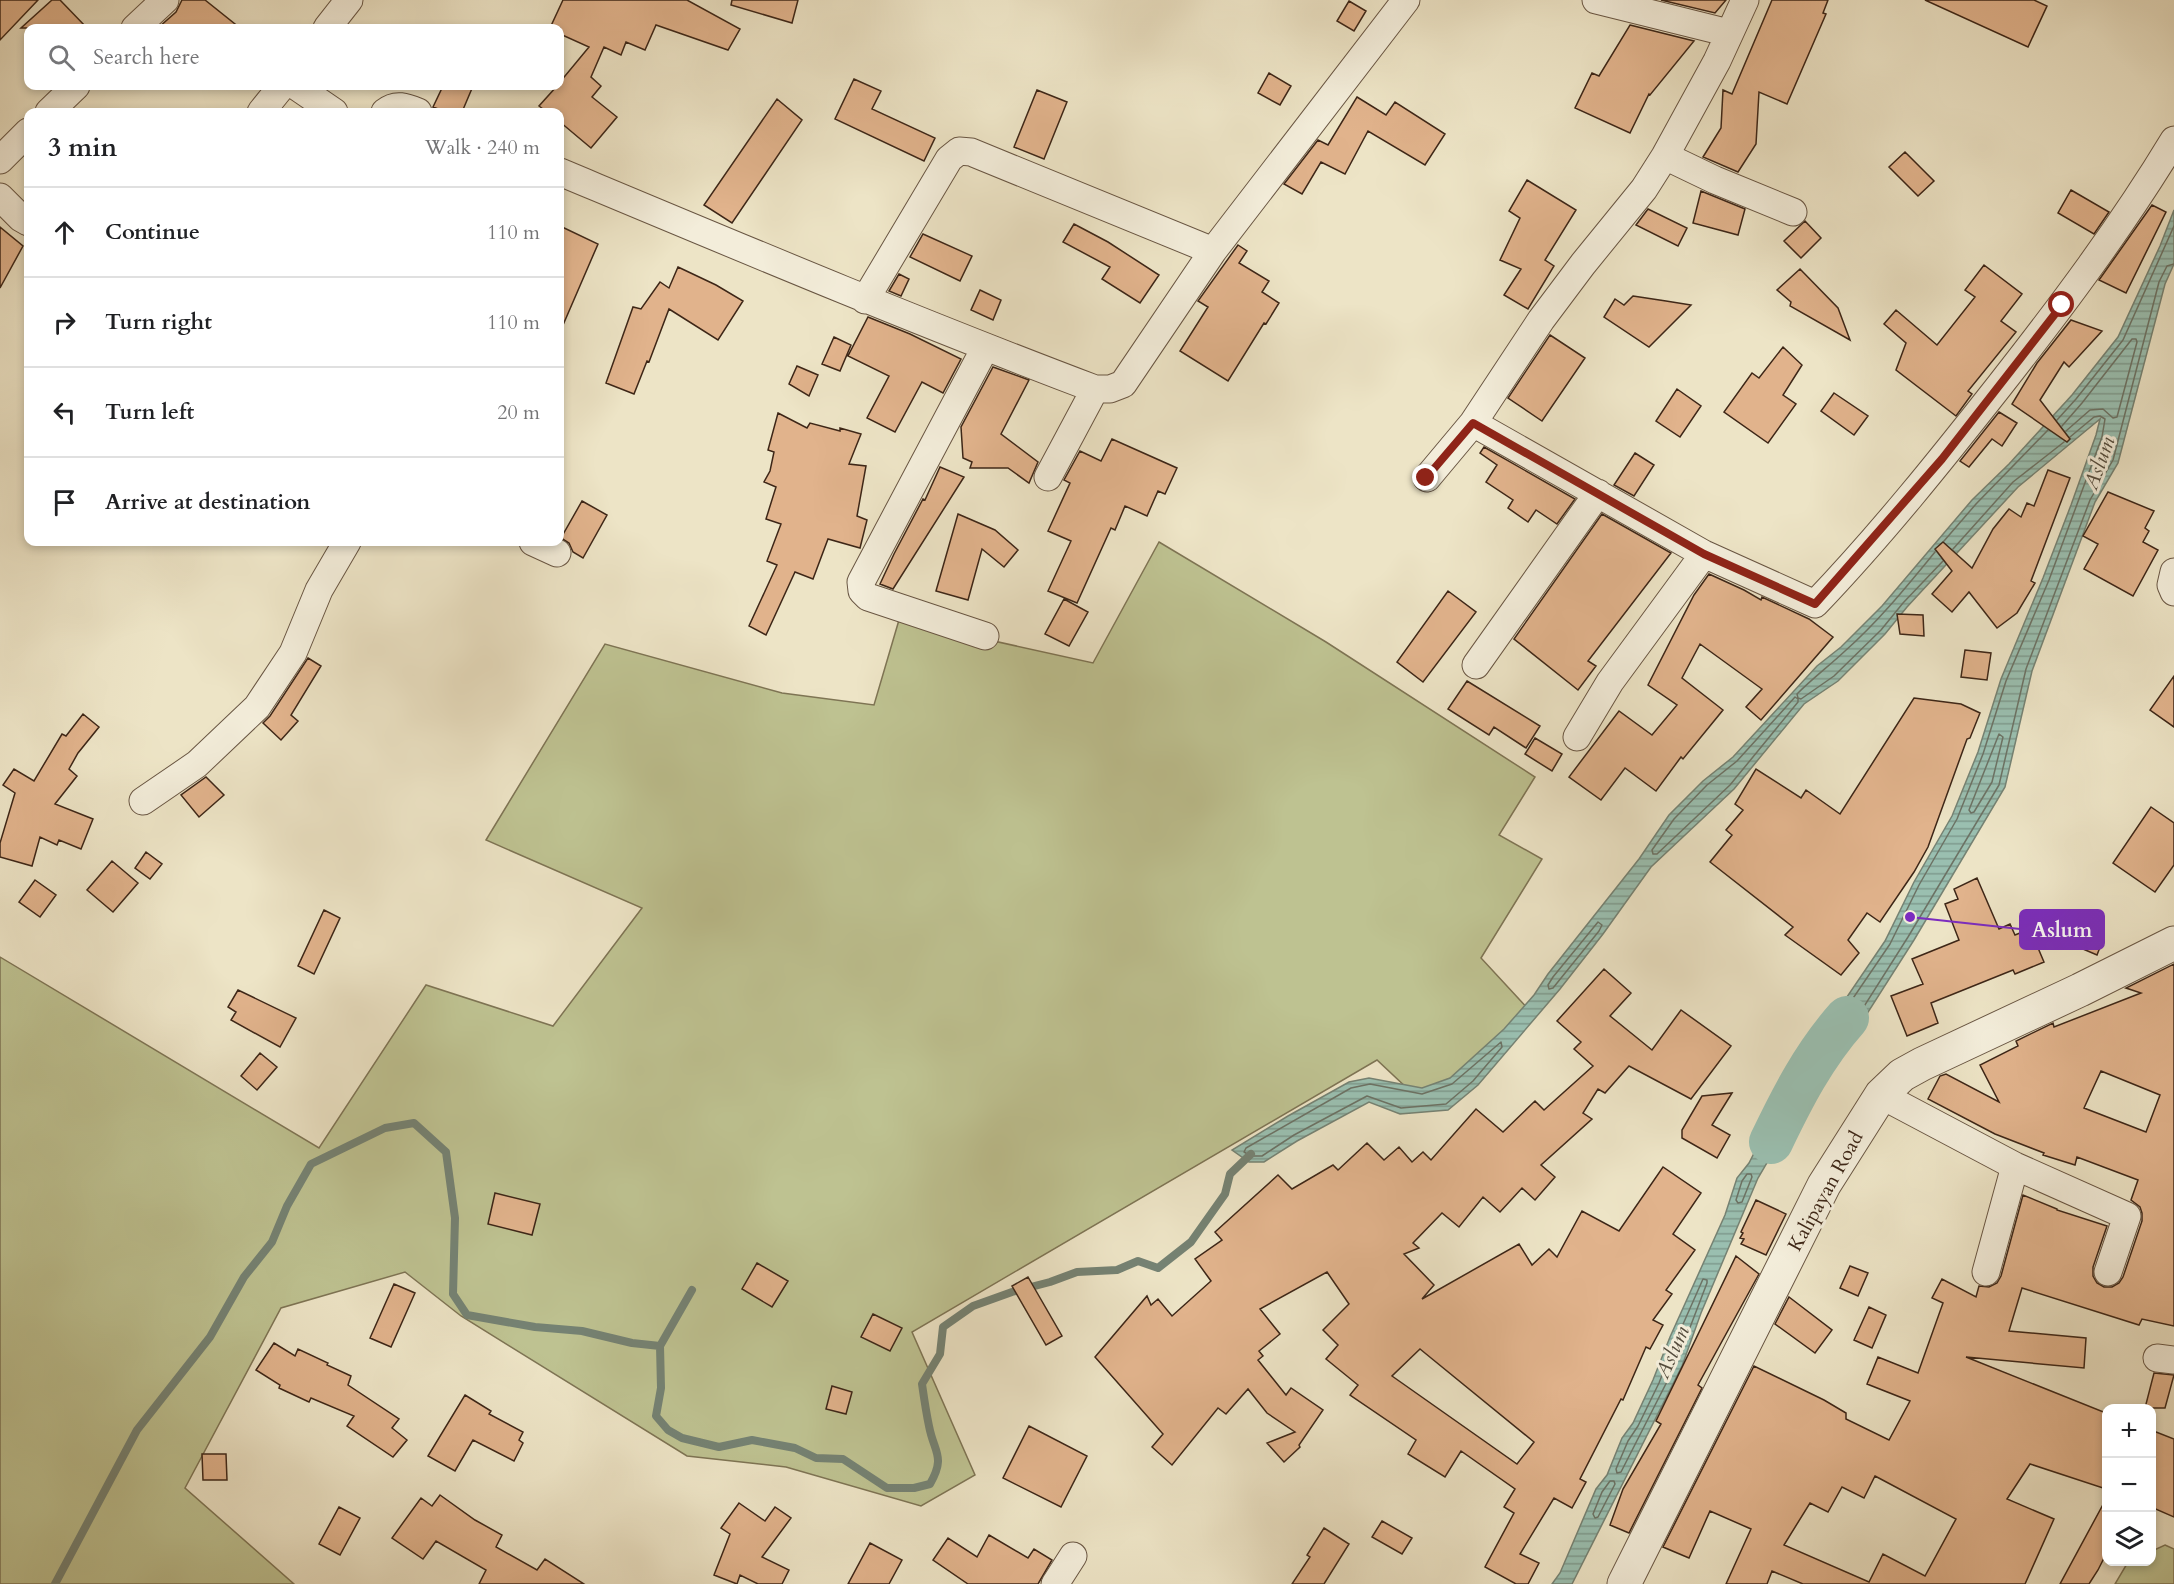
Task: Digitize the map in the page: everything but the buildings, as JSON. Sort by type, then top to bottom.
[{"type":"street","points":[[139,24],[165,0]]},
{"type":"street","points":[[330,24],[349,0]]},
{"type":"street","points":[[564,174],[985,348],[1095,389],[1110,389],[1123,384],[1213,251],[1406,0]]},
{"type":"street","points":[[1596,0],[1729,33]]},
{"type":"street","points":[[1426,478],[1473,423],[1541,320],[1644,189],[1665,156],[1717,61],[1745,0]]},
{"type":"street","points":[[52,108],[72,90]]},
{"type":"street","points":[[264,108],[279,90]]},
{"type":"street","points":[[302,90],[328,108]]},
{"type":"street","points":[[0,160],[24,136]]},
{"type":"street","points":[[1473,423],[1704,554],[1815,604],[1942,459],[2055,314],[2174,140]]},
{"type":"street","points":[[865,300],[949,159],[959,151],[971,152],[1213,251]]},
{"type":"street","points":[[1665,156],[1715,180],[1793,212]]},
{"type":"street","points":[[0,197],[24,220]]},
{"type":"street","points":[[985,348],[861,582],[862,591],[868,597],[985,636]]},
{"type":"street","points":[[1048,477],[1095,389]]},
{"type":"street","points":[[1476,665],[1598,494]]},
{"type":"street","points":[[143,801],[198,764],[257,707],[293,653],[319,590],[345,546]]},
{"type":"street","points":[[542,546],[557,553]]},
{"type":"street","points":[[1577,737],[1610,682],[1704,554]]},
{"type":"street","points":[[2174,572],[2171,585],[2174,592]]},
{"type":"street","name":"Kalipayan Road","points":[[1624,1584],[1824,1185],[1881,1095],[1902,1076],[1922,1064],[2174,944]]},
{"type":"street","points":[[1881,1095],[2015,1166],[2127,1216],[2108,1272]]},
{"type":"street","points":[[1986,1272],[2015,1166]]},
{"type":"street","points":[[1055,1584],[1072,1556]]},
{"type":"shaded area","points":[[1159,542],[1326,642],[1535,777],[1499,835],[1542,859],[1481,958],[1530,1011],[1426,1106],[1377,1060],[912,1332],[975,1475],[921,1506],[786,1467],[687,1456],[461,1316],[405,1272],[281,1308],[185,1488],[294,1584],[0,1584],[0,957],[319,1148],[426,985],[553,1026],[642,908],[486,840],[605,644],[782,693],[874,705],[899,620],[1093,663]]},
{"type":"shaded area","points":[[2165,1545],[2174,1549],[2174,1584],[2115,1584],[2126,1566],[2156,1566],[2156,1549]]},
{"type":"water","points":[[2174,210],[2174,264],[2165,284],[2118,463],[2095,502],[2032,671],[2005,787],[1914,940],[1849,1042],[1824,1068],[1800,1066],[1885,941],[1914,882],[1952,816],[1978,752],[2001,679],[2071,505],[2100,419],[2018,487],[1907,607],[1885,634],[1838,681],[1804,704],[1734,789],[1651,867],[1560,989],[1478,1085],[1448,1110],[1400,1114],[1369,1102],[1297,1141],[1264,1162],[1249,1162],[1232,1150],[1349,1082],[1369,1078],[1422,1088],[1450,1078],[1504,1029],[1534,995],[1639,859],[1669,815],[1703,781],[1733,757],[1817,666],[1841,647],[1882,606],[1972,500],[2009,464],[2072,395],[2118,337]]},
{"type":"water","points":[[1786,1090],[1809,1091],[1758,1178],[1701,1313],[1682,1366],[1572,1584],[1552,1584],[1560,1573],[1596,1489],[1607,1475],[1622,1438],[1633,1423],[1653,1380],[1725,1215],[1737,1178],[1749,1163]]},
{"type":"waterway","name":"Aslum","points":[[1771,1142],[1814,1062],[1847,1018]]},
{"type":"waterway","points":[[55,1584],[137,1430],[210,1337],[244,1277],[272,1242],[287,1206],[311,1164],[385,1128],[414,1123],[446,1152],[455,1218],[453,1294],[467,1315],[535,1327],[582,1331],[632,1343],[660,1346],[661,1388],[656,1416],[668,1430],[682,1438],[719,1447],[752,1440],[795,1448],[816,1458],[843,1459],[887,1488],[914,1488],[930,1484],[935,1475],[938,1460],[929,1426],[922,1384],[940,1354],[943,1327],[973,1306],[1077,1272],[1117,1270],[1138,1261],[1158,1268],[1191,1242],[1225,1194],[1230,1174],[1251,1154]]},
{"type":"waterway","points":[[660,1346],[692,1290]]},
{"type":"place","name":"Aslum","points":[[1910,917]]},
{"type":"route","points":[[1426,478],[1473,423],[1704,554],[1815,604],[1942,459],[2062,305]]}]
